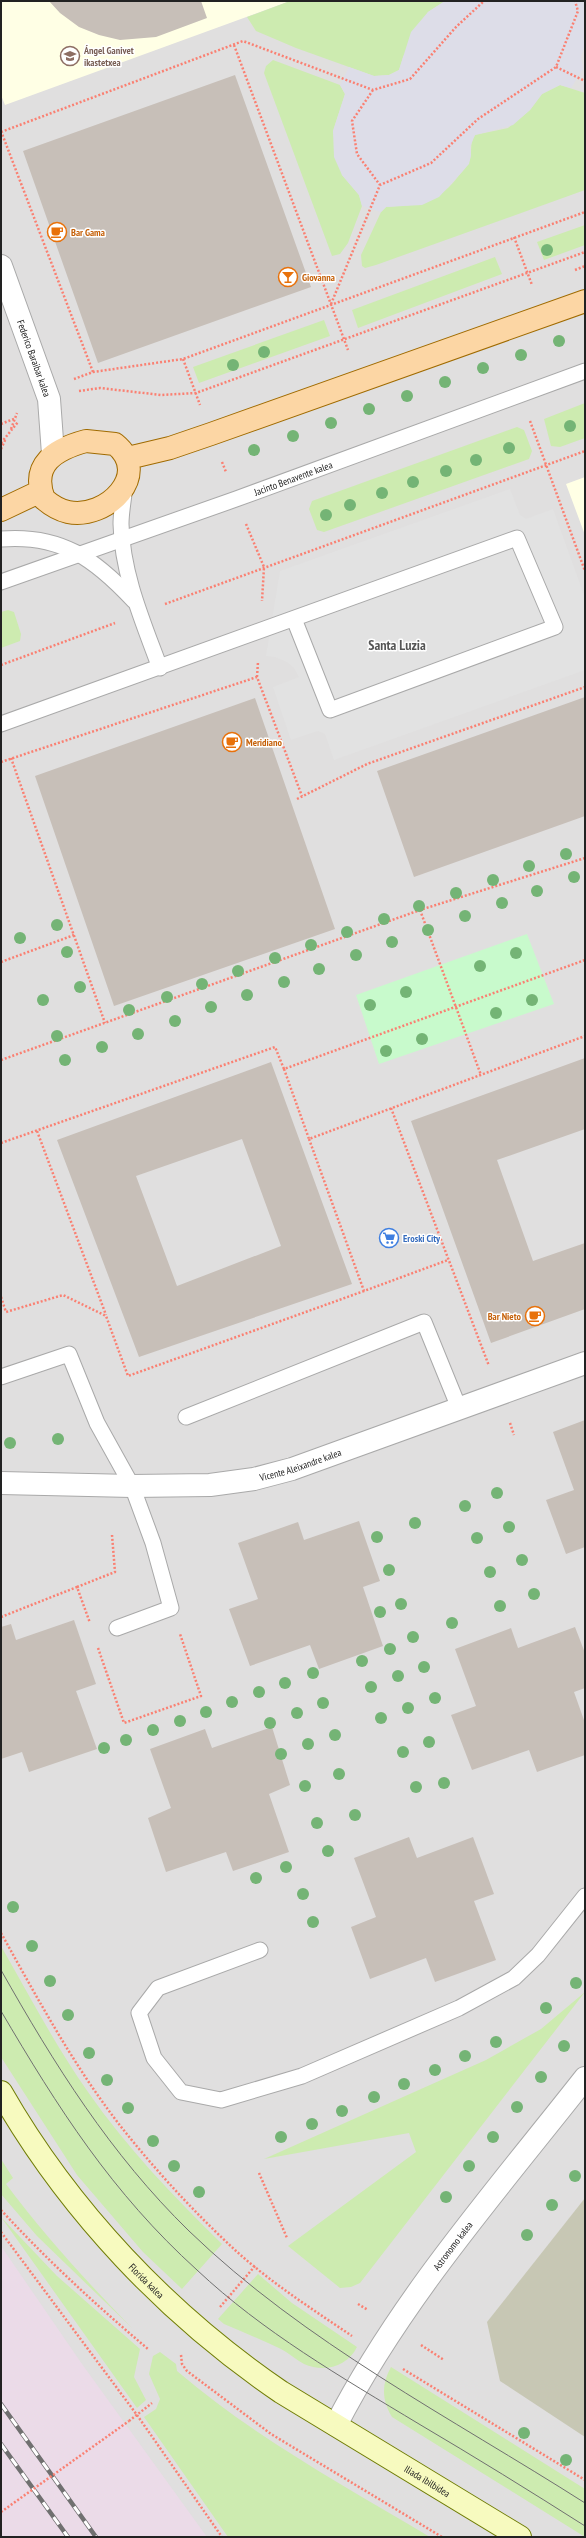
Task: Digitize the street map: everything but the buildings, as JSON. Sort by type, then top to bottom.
[{"type":"main road","points":[[128,458],[170,448],[211,434],[585,301]]},
{"type":"main road","points":[[86,441],[102,441],[115,444],[128,458],[129,470],[125,484],[118,495],[107,505],[95,511],[82,513],[68,512],[55,507],[44,499],[39,481],[41,471],[52,454],[68,446],[86,441]]},
{"type":"main road","points":[[1,510],[41,491]]},
{"type":"main road","name":"Florida kalea","points":[[1,2092],[16,2119],[65,2188],[113,2246],[179,2312],[265,2381],[336,2425]]},
{"type":"main road","name":"Iliada ibilbidea","points":[[336,2425],[520,2537]]},
{"type":"street","name":"Federico Baraibar kalea","points":[[1,266],[46,389],[51,407],[52,454]]},
{"type":"street","name":"Vicente Aleixandre kalea","points":[[1,1483],[132,1486],[210,1485],[254,1479],[292,1469],[585,1363]]},
{"type":"street","name":"Astronomo kalea","points":[[336,2425],[356,2386],[377,2353],[450,2250],[585,2078]]},
{"type":"lane","name":"Jacinto Benavente kalea","points":[[1,582],[585,371]]},
{"type":"lane","points":[[125,484],[121,525],[123,539],[137,607],[160,668]]},
{"type":"lane","points":[[1,724],[160,668],[294,619],[517,538],[555,627],[330,710],[294,619]]},
{"type":"lane","points":[[1,539],[45,540],[81,554],[110,575],[137,607]]},
{"type":"lane","points":[[186,1417],[424,1322],[459,1408]]},
{"type":"lane","points":[[1,1377],[68,1354],[97,1423],[132,1486],[153,1543],[171,1608],[117,1628]]},
{"type":"lane","points":[[260,1950],[158,1988],[139,2013],[154,2058],[181,2092],[221,2100],[302,2076],[459,2008],[514,1978],[538,1955],[585,1896]]},
{"type":"path","points":[[92,372],[1,131],[243,41],[372,90],[410,79],[456,27],[484,1]]},
{"type":"path","points":[[331,304],[380,185],[432,163],[478,119],[556,67],[578,11],[575,1]]},
{"type":"path","points":[[234,45],[348,350]]},
{"type":"path","points":[[556,67],[585,81]]},
{"type":"path","points":[[372,90],[352,121],[357,154],[380,185]]},
{"type":"path","points":[[1,449],[17,418],[18,402],[46,389],[92,372],[183,359],[585,212]]},
{"type":"path","points":[[514,237],[532,285]]},
{"type":"path","points":[[74,392],[100,388],[160,395],[196,393],[585,252]]},
{"type":"path","points":[[1,443],[22,417]]},
{"type":"path","points":[[1,424],[17,418]]},
{"type":"path","points":[[529,419],[585,571]]},
{"type":"path","points":[[1,665],[137,607],[585,451]]},
{"type":"path","points":[[1,762],[257,677],[302,796]]},
{"type":"path","points":[[297,799],[367,764],[585,687]]},
{"type":"path","points":[[11,758],[105,1023]]},
{"type":"path","points":[[1,1060],[420,910],[585,858]]},
{"type":"path","points":[[420,910],[481,1075]]},
{"type":"path","points":[[1,962],[74,935]]},
{"type":"path","points":[[284,1069],[585,960]]},
{"type":"path","points":[[309,1139],[585,1036]]},
{"type":"path","points":[[1,1143],[275,1047],[364,1291]]},
{"type":"path","points":[[391,1108],[448,1260],[501,1393]]},
{"type":"path","points":[[37,1131],[128,1376],[448,1260]]},
{"type":"path","points":[[1,1297],[6,1312],[63,1295],[106,1316]]},
{"type":"path","points":[[77,1587],[115,1572],[112,1535]]},
{"type":"path","points":[[1,1933],[82,2071],[126,2133],[179,2194],[236,2251],[298,2300],[377,2353],[585,2480]]},
{"type":"path","points":[[259,2173],[287,2238]]},
{"type":"path","points":[[1,2210],[44,2256],[92,2303],[148,2349]]},
{"type":"path","points":[[1,2232],[137,2415],[222,2537]]},
{"type":"path","points":[[1,2512],[152,2403]]},
{"type":"shaded area","points":[[1,1],[585,1],[585,2537],[1,2537]]},
{"type":"shaded area","name":"Ángel Ganivet ikastetxea","points":[[1,1],[290,1],[5,105],[1,95]]},
{"type":"shaded area","points":[[445,1],[585,1],[585,45],[581,57],[583,69],[571,88],[560,85],[542,94],[530,110],[513,125],[475,135],[470,147],[471,155],[469,164],[439,197],[422,205],[386,207],[381,212],[362,206],[359,195],[342,175],[334,157],[333,131],[345,94],[340,85],[349,67],[374,76],[389,75],[399,70],[411,32],[428,12]]},
{"type":"shaded area","points":[[585,477],[585,535],[566,484]]},
{"type":"shaded area","points":[[510,489],[520,515],[526,519],[553,509],[585,598],[585,670],[334,760],[325,734],[318,731],[291,740],[273,687],[299,677],[294,668],[287,662],[275,657],[266,656],[280,571]]},
{"type":"shaded area","points":[[585,2198],[585,2437],[500,2381],[487,2322]]},
{"type":"shaded area","points":[[1,2246],[82,2364],[207,2537],[1,2537]]},
{"type":"green space","points":[[290,1],[445,1],[428,12],[403,57],[399,70],[389,75],[374,76],[296,48],[256,31],[247,17]]},
{"type":"green space","points":[[273,60],[340,85],[345,94],[333,131],[342,175],[359,195],[362,206],[348,243],[340,254],[332,256],[264,73],[266,66]]},
{"type":"green space","points":[[560,85],[585,93],[585,190],[376,265],[365,268],[362,266],[361,255],[381,212],[386,207],[418,204],[434,199],[449,187],[468,164],[471,157],[472,142],[475,135],[508,128],[530,110],[542,94]]},
{"type":"green space","points":[[585,225],[585,245],[544,260],[537,242]]},
{"type":"green space","points":[[495,257],[502,274],[358,328],[352,310]]},
{"type":"green space","points":[[324,320],[330,336],[199,383],[193,367]]},
{"type":"green space","points":[[585,403],[585,438],[560,447],[551,446],[544,419]]},
{"type":"green space","points":[[517,427],[524,430],[532,451],[529,459],[324,532],[317,530],[309,509],[312,501]]},
{"type":"green space","points":[[8,610],[14,612],[21,634],[20,641],[1,648],[1,612]]},
{"type":"green space","points":[[527,934],[554,1004],[379,1064],[356,995]]},
{"type":"green space","points":[[1,1946],[64,2056],[103,2113],[152,2171],[222,2244],[182,2289],[143,2252],[77,2175],[1,2057]]},
{"type":"green space","points":[[585,1992],[360,2283],[351,2287],[340,2288],[288,2246],[416,2152],[409,2133],[264,2159],[486,2060],[541,2029]]},
{"type":"green space","points":[[1,2159],[13,2178],[6,2184],[67,2258],[132,2328],[37,2236],[1,2194]]},
{"type":"green space","points":[[1,2217],[57,2276],[140,2349],[134,2377],[146,2400],[137,2408]]},
{"type":"green space","points":[[258,2274],[292,2303],[357,2347],[353,2354],[341,2364],[327,2368],[312,2367],[304,2364],[287,2352],[224,2324],[218,2319]]},
{"type":"green space","points":[[160,2352],[176,2364],[177,2371],[206,2395],[268,2439],[430,2537],[228,2537],[144,2417],[156,2409],[160,2399],[149,2374],[153,2356]]},
{"type":"green space","points":[[391,2367],[585,2489],[585,2537],[392,2417],[386,2405],[384,2392],[384,2386]]},
{"type":"tram line","points":[[1,1970],[63,2074],[109,2140],[161,2202],[189,2231],[234,2271],[281,2309],[330,2344],[431,2409],[585,2503]]},
{"type":"tram line","points":[[1,2011],[44,2082],[88,2148],[139,2211],[197,2270],[249,2314],[304,2353],[585,2526]]},
{"type":"railway","points":[[1,2404],[96,2537]]},
{"type":"railway","points":[[1,2444],[68,2537]]},
{"type":"place","name":"Ángel Ganivet ikastetxea","points":[[70,56]]},
{"type":"place","name":"Bar Gama","points":[[57,232]]},
{"type":"place","name":"Giovanna","points":[[288,277]]},
{"type":"place","name":"Meridiano","points":[[232,742]]},
{"type":"place","name":"Eroski City","points":[[389,1238]]},
{"type":"place","name":"Bar Nieto","points":[[535,1316]]},
{"type":"district","name":"Santa Luzia","points":[[397,645]]}]
